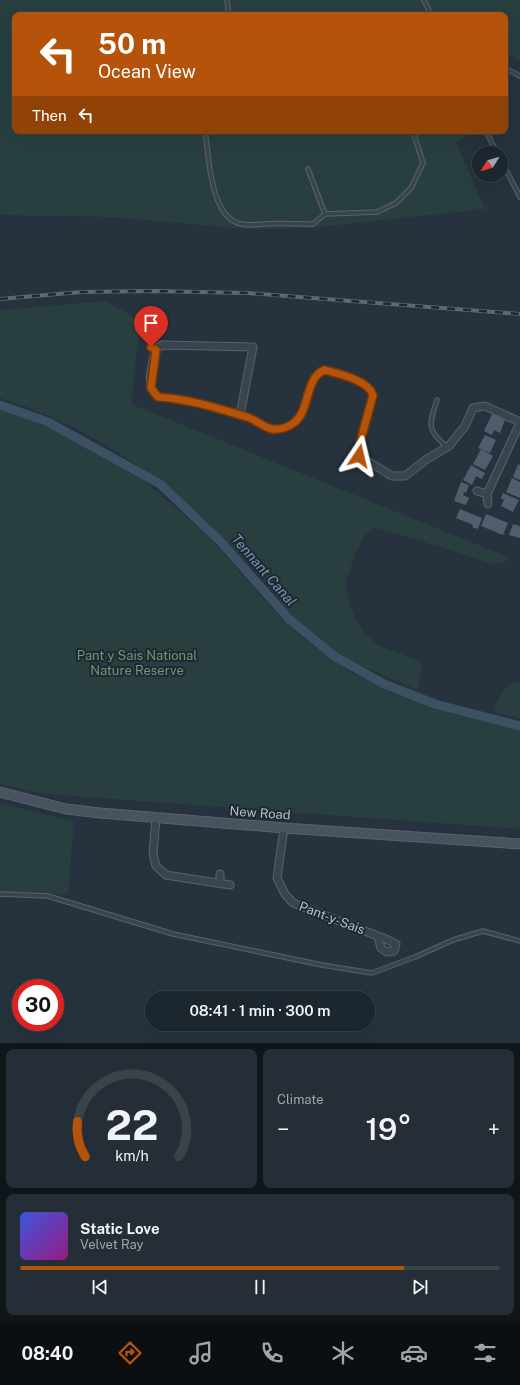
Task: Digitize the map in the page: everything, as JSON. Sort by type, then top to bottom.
[{"type":"main road","name":"New Road","points":[[0,792],[66,809],[284,828],[520,844]]},
{"type":"street","points":[[240,415],[253,347],[162,345],[153,348],[150,382],[154,394],[158,397],[182,399],[201,403],[240,415],[273,429],[280,429],[288,426],[300,416],[315,378],[324,370],[362,382],[371,389],[373,395],[358,450],[359,456],[368,463],[392,476],[405,476],[427,459],[447,448],[465,426],[473,408],[479,406],[495,409],[520,422],[487,494],[488,504]]},
{"type":"street","points":[[478,491],[487,494]]},
{"type":"street","points":[[156,818],[153,854],[156,866],[166,874],[230,885]]},
{"type":"street","name":"Pant-y-Sais","points":[[284,828],[278,878],[289,899],[293,903],[378,937]]},
{"type":"street","points":[[220,874],[220,883]]},
{"type":"lane","points":[[227,0],[229,12]]},
{"type":"lane","points":[[424,0],[430,12]]},
{"type":"lane","points":[[508,70],[520,76]]},
{"type":"lane","points":[[205,134],[210,171],[222,212],[231,220],[243,224],[313,224],[325,214],[377,212],[396,203],[411,188],[423,163],[414,134]]},
{"type":"lane","points":[[488,134],[494,146]]},
{"type":"lane","points":[[308,168],[325,214]]},
{"type":"lane","points":[[508,174],[520,197]]},
{"type":"lane","points":[[437,400],[431,420],[432,431],[433,435],[447,448]]},
{"type":"lane","points":[[0,894],[48,896],[173,934],[322,965],[372,973],[415,957],[453,940],[483,931],[520,941]]},
{"type":"green space","points":[[0,0],[520,0],[520,61],[508,55],[508,12],[12,12],[12,134],[472,134],[456,142],[472,182],[485,209],[311,228],[246,229],[112,217],[0,215]]},
{"type":"green space","points":[[106,301],[140,321],[131,404],[510,558],[504,562],[493,564],[375,528],[366,534],[356,552],[345,583],[351,607],[357,623],[378,645],[417,660],[422,664],[418,690],[345,657],[318,640],[299,624],[263,580],[229,544],[171,491],[140,468],[109,447],[75,428],[39,412],[0,398],[0,310]]},
{"type":"green space","name":"Pant y Sais National Nature Reserve","points":[[0,408],[54,430],[145,481],[209,537],[278,615],[304,639],[350,672],[390,692],[427,705],[520,730],[520,829],[45,794],[0,784]]},
{"type":"green space","points":[[514,682],[520,684],[520,718],[494,713],[500,695]]},
{"type":"green space","points":[[0,803],[74,822],[68,894],[0,893]]},
{"type":"building","points":[[492,414],[505,420],[500,433],[494,430],[492,435],[484,431]]},
{"type":"building","points":[[485,435],[496,440],[490,453],[478,448]]},
{"type":"building","points":[[481,449],[493,456],[485,470],[473,464]]},
{"type":"building","points":[[518,464],[520,465],[520,480],[513,477]]},
{"type":"building","points":[[471,465],[485,473],[482,479],[476,476],[472,485],[463,480]]},
{"type":"building","points":[[512,478],[520,482],[520,498],[506,492]]},
{"type":"building","points":[[461,482],[469,485],[466,493],[464,492],[463,495],[469,498],[466,505],[454,501]]},
{"type":"building","points":[[503,493],[519,500],[513,512],[501,506],[504,500],[501,498]]},
{"type":"building","points":[[460,509],[482,518],[478,529],[472,527],[473,525],[456,518]]},
{"type":"building","points":[[486,514],[508,523],[503,535],[481,526]]},
{"type":"building","points":[[513,524],[520,526],[520,538],[509,535]]},
{"type":"waterway","name":"Tennant Canal","points":[[0,405],[48,422],[160,484],[221,542],[289,619],[334,656],[384,684],[435,704],[520,726]]},
{"type":"railway","points":[[0,299],[81,292],[153,291],[247,293],[520,314]]},
{"type":"route","points":[[151,347],[156,350],[150,382],[154,394],[158,397],[182,399],[201,403],[250,418],[266,427],[273,429],[280,429],[295,422],[300,416],[315,378],[324,370],[362,382],[371,389],[373,395],[358,450],[359,456]]}]
